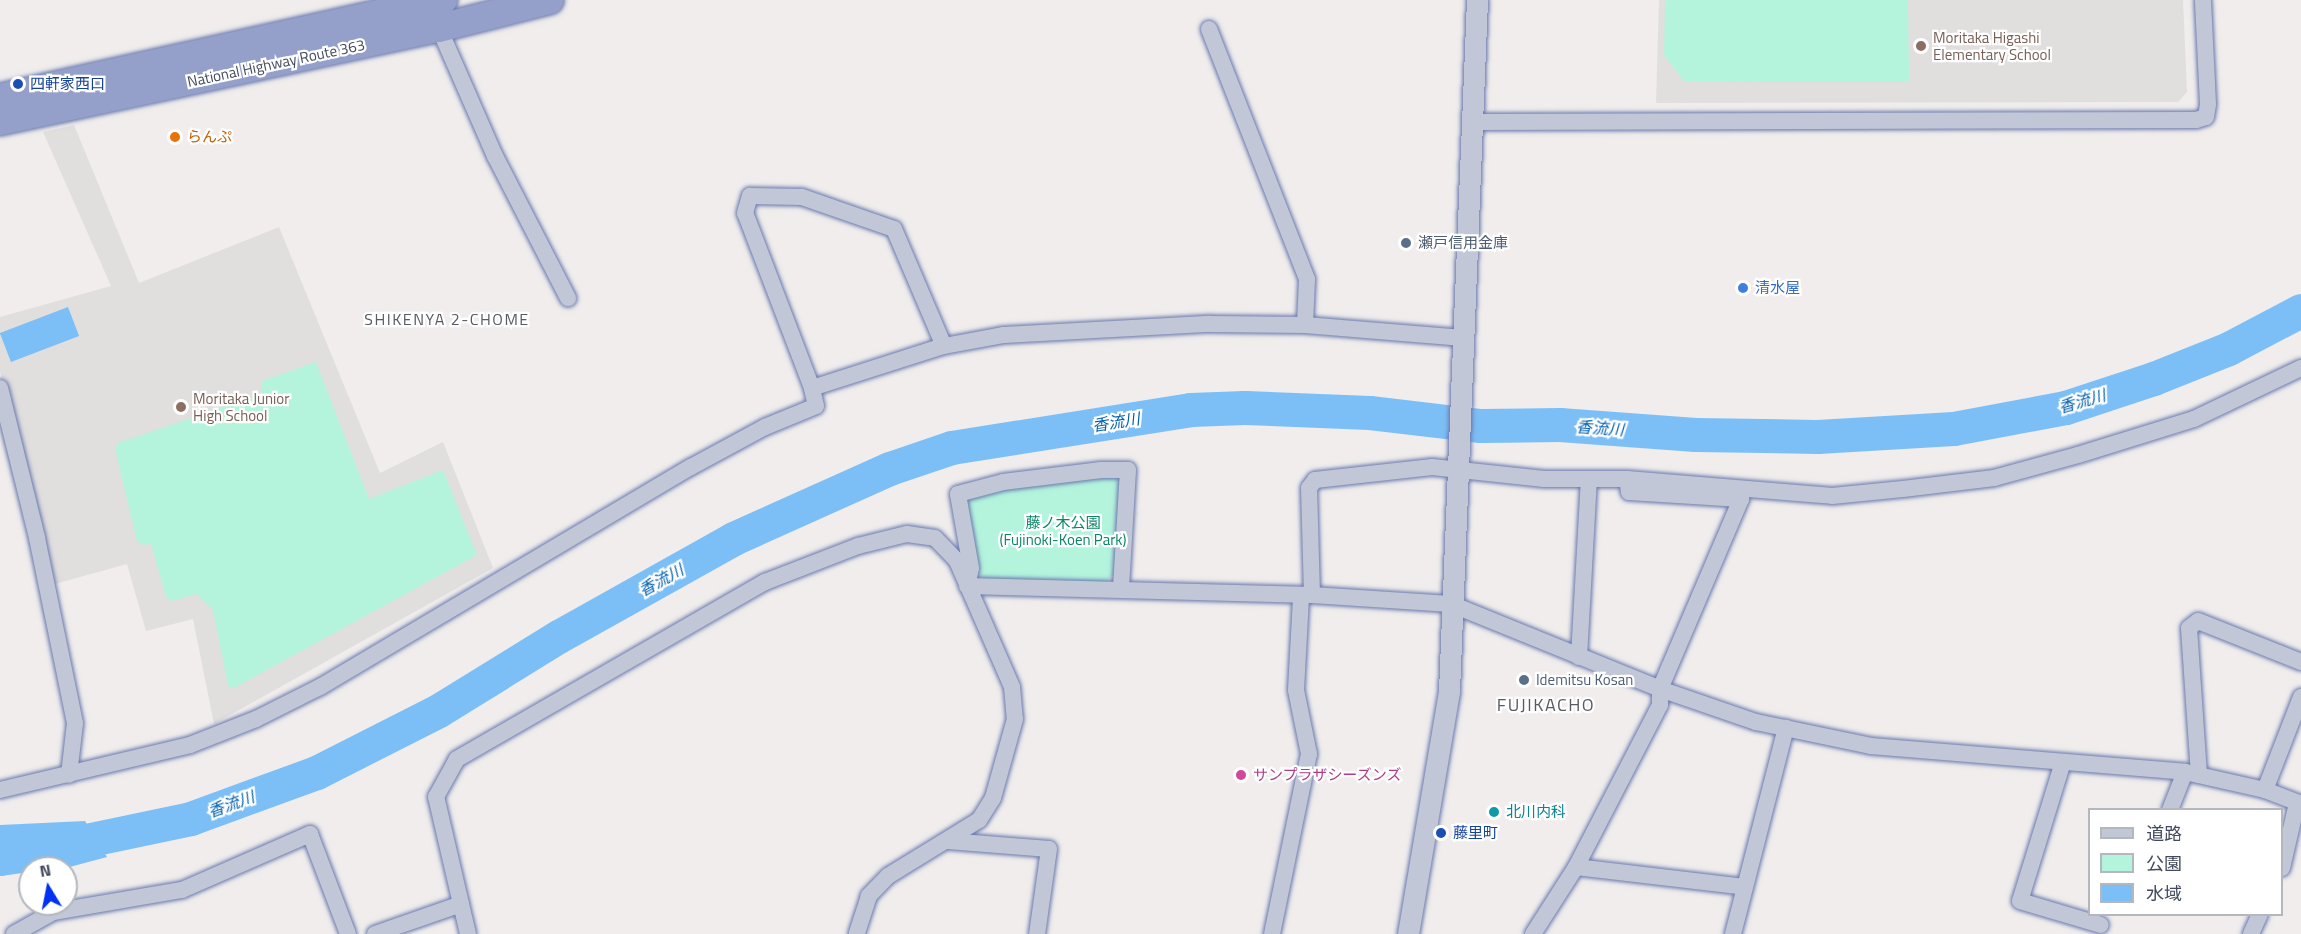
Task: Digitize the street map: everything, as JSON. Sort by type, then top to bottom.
[{"type":"highway","name":"National Highway Route 363","points":[[0,98],[441,14],[550,0]]},
{"type":"highway","name":"National Highway Route 363","points":[[0,122],[441,14]]},
{"type":"street","points":[[1408,934],[1449,691],[1451,604],[1475,122],[1477,0]]},
{"type":"street","points":[[1475,122],[2196,120],[2206,117],[2208,104],[2203,0]]},
{"type":"street","points":[[441,14],[495,156],[568,298]]},
{"type":"street","points":[[1209,29],[1307,279],[1305,325]]},
{"type":"street","points":[[0,790],[190,745],[256,719],[320,687],[691,467],[765,427],[816,406],[812,388],[745,213],[750,196],[802,196],[894,229],[944,346]]},
{"type":"street","points":[[812,388],[944,346],[1004,335],[1110,328],[1305,325],[1464,338]]},
{"type":"street","points":[[1272,934],[1309,754],[1296,690],[1307,596],[1309,488],[1315,480],[1405,468],[1458,466],[1589,480],[1627,479],[1832,496],[1994,478],[2194,419],[2301,368]]},
{"type":"street","points":[[0,388],[52,604],[75,723],[69,775]]},
{"type":"street","points":[[967,586],[970,568],[958,494],[1003,482],[1101,470],[1128,470],[1121,588]]},
{"type":"street","points":[[1533,934],[1576,867],[1660,705],[1660,689],[1741,499],[1629,492],[1627,479]]},
{"type":"street","points":[[1579,657],[1589,480]]},
{"type":"street","points":[[468,934],[436,797],[458,759],[756,587],[858,546],[907,534],[935,538],[957,561],[1012,687],[1015,719],[993,798],[979,820],[888,876],[869,896],[857,934]]},
{"type":"street","points":[[967,586],[1121,588],[1451,604],[1660,689],[1786,728],[1871,746],[2192,774],[2265,790],[2299,803],[2283,864]]},
{"type":"street","points":[[2171,808],[2192,774],[2189,628],[2198,621],[2299,656]]},
{"type":"street","points":[[2265,790],[2301,697]]},
{"type":"street","points":[[1733,934],[1786,728]]},
{"type":"street","points":[[2063,762],[2020,901],[2102,925]]},
{"type":"street","points":[[24,932],[53,912],[182,890],[310,834],[348,934]]},
{"type":"street","points":[[948,841],[1048,849],[1037,934]]},
{"type":"street","points":[[1576,867],[1745,887]]},
{"type":"street","points":[[375,934],[461,904]]},
{"type":"street","points":[[2251,934],[2260,916]]},
{"type":"shaded area","name":"Moritaka Higashi Elementary School","points":[[1659,0],[2183,0],[2187,92],[2178,102],[1656,103]]},
{"type":"shaded area","name":"Moritaka Junior High School","points":[[74,125],[139,283],[279,227],[380,473],[443,442],[493,568],[214,724],[193,619],[146,631],[127,564],[55,584],[0,372],[0,317],[111,286],[43,132]]},
{"type":"green space","points":[[1665,0],[1908,0],[1909,82],[1684,81],[1664,55]]},
{"type":"green space","points":[[316,362],[369,499],[443,470],[477,555],[234,688],[228,686],[213,610],[196,594],[172,601],[166,597],[151,544],[143,545],[137,541],[115,449],[118,443],[262,394],[262,381]]},
{"type":"green space","name":"藤ノ木公園 (Fujinoki-Koen Park)","points":[[1114,475],[1119,483],[1114,575],[1105,582],[984,579],[975,570],[963,505],[968,498],[1005,487]]},
{"type":"water","points":[[68,307],[79,336],[11,362],[0,333]]},
{"type":"water","points":[[85,821],[107,857],[78,865],[78,856],[18,856],[18,874],[0,876],[0,825]]},
{"type":"waterway","name":"香流川","points":[[0,859],[191,819],[317,773],[439,711],[559,637],[734,539],[890,469],[952,448],[1191,410],[1245,408],[1370,413],[1481,426],[1560,425],[1696,435],[1818,437],[1954,429],[2066,408],[2154,379],[2229,349],[2301,311]]},
{"type":"place","name":"Moritaka Higashi Elementary School","points":[[1921,46]]},
{"type":"place","name":"四軒家西口","points":[[18,84]]},
{"type":"place","name":"らんぷ","points":[[175,137]]},
{"type":"place","name":"瀬戸信用金庫","points":[[1406,243]]},
{"type":"place","name":"清水屋","points":[[1743,288]]},
{"type":"place","name":"Moritaka Junior High School","points":[[181,407]]},
{"type":"place","name":"Idemitsu Kosan","points":[[1524,680]]},
{"type":"place","name":"サンプラザシーズンズ","points":[[1241,775]]},
{"type":"place","name":"北川内科","points":[[1494,812]]},
{"type":"place","name":"藤里町","points":[[1441,833]]},
{"type":"district","name":"SHIKENYA 2-CHOME","points":[[447,319]]},
{"type":"district","name":"FUJIKACHO","points":[[1546,705]]}]
